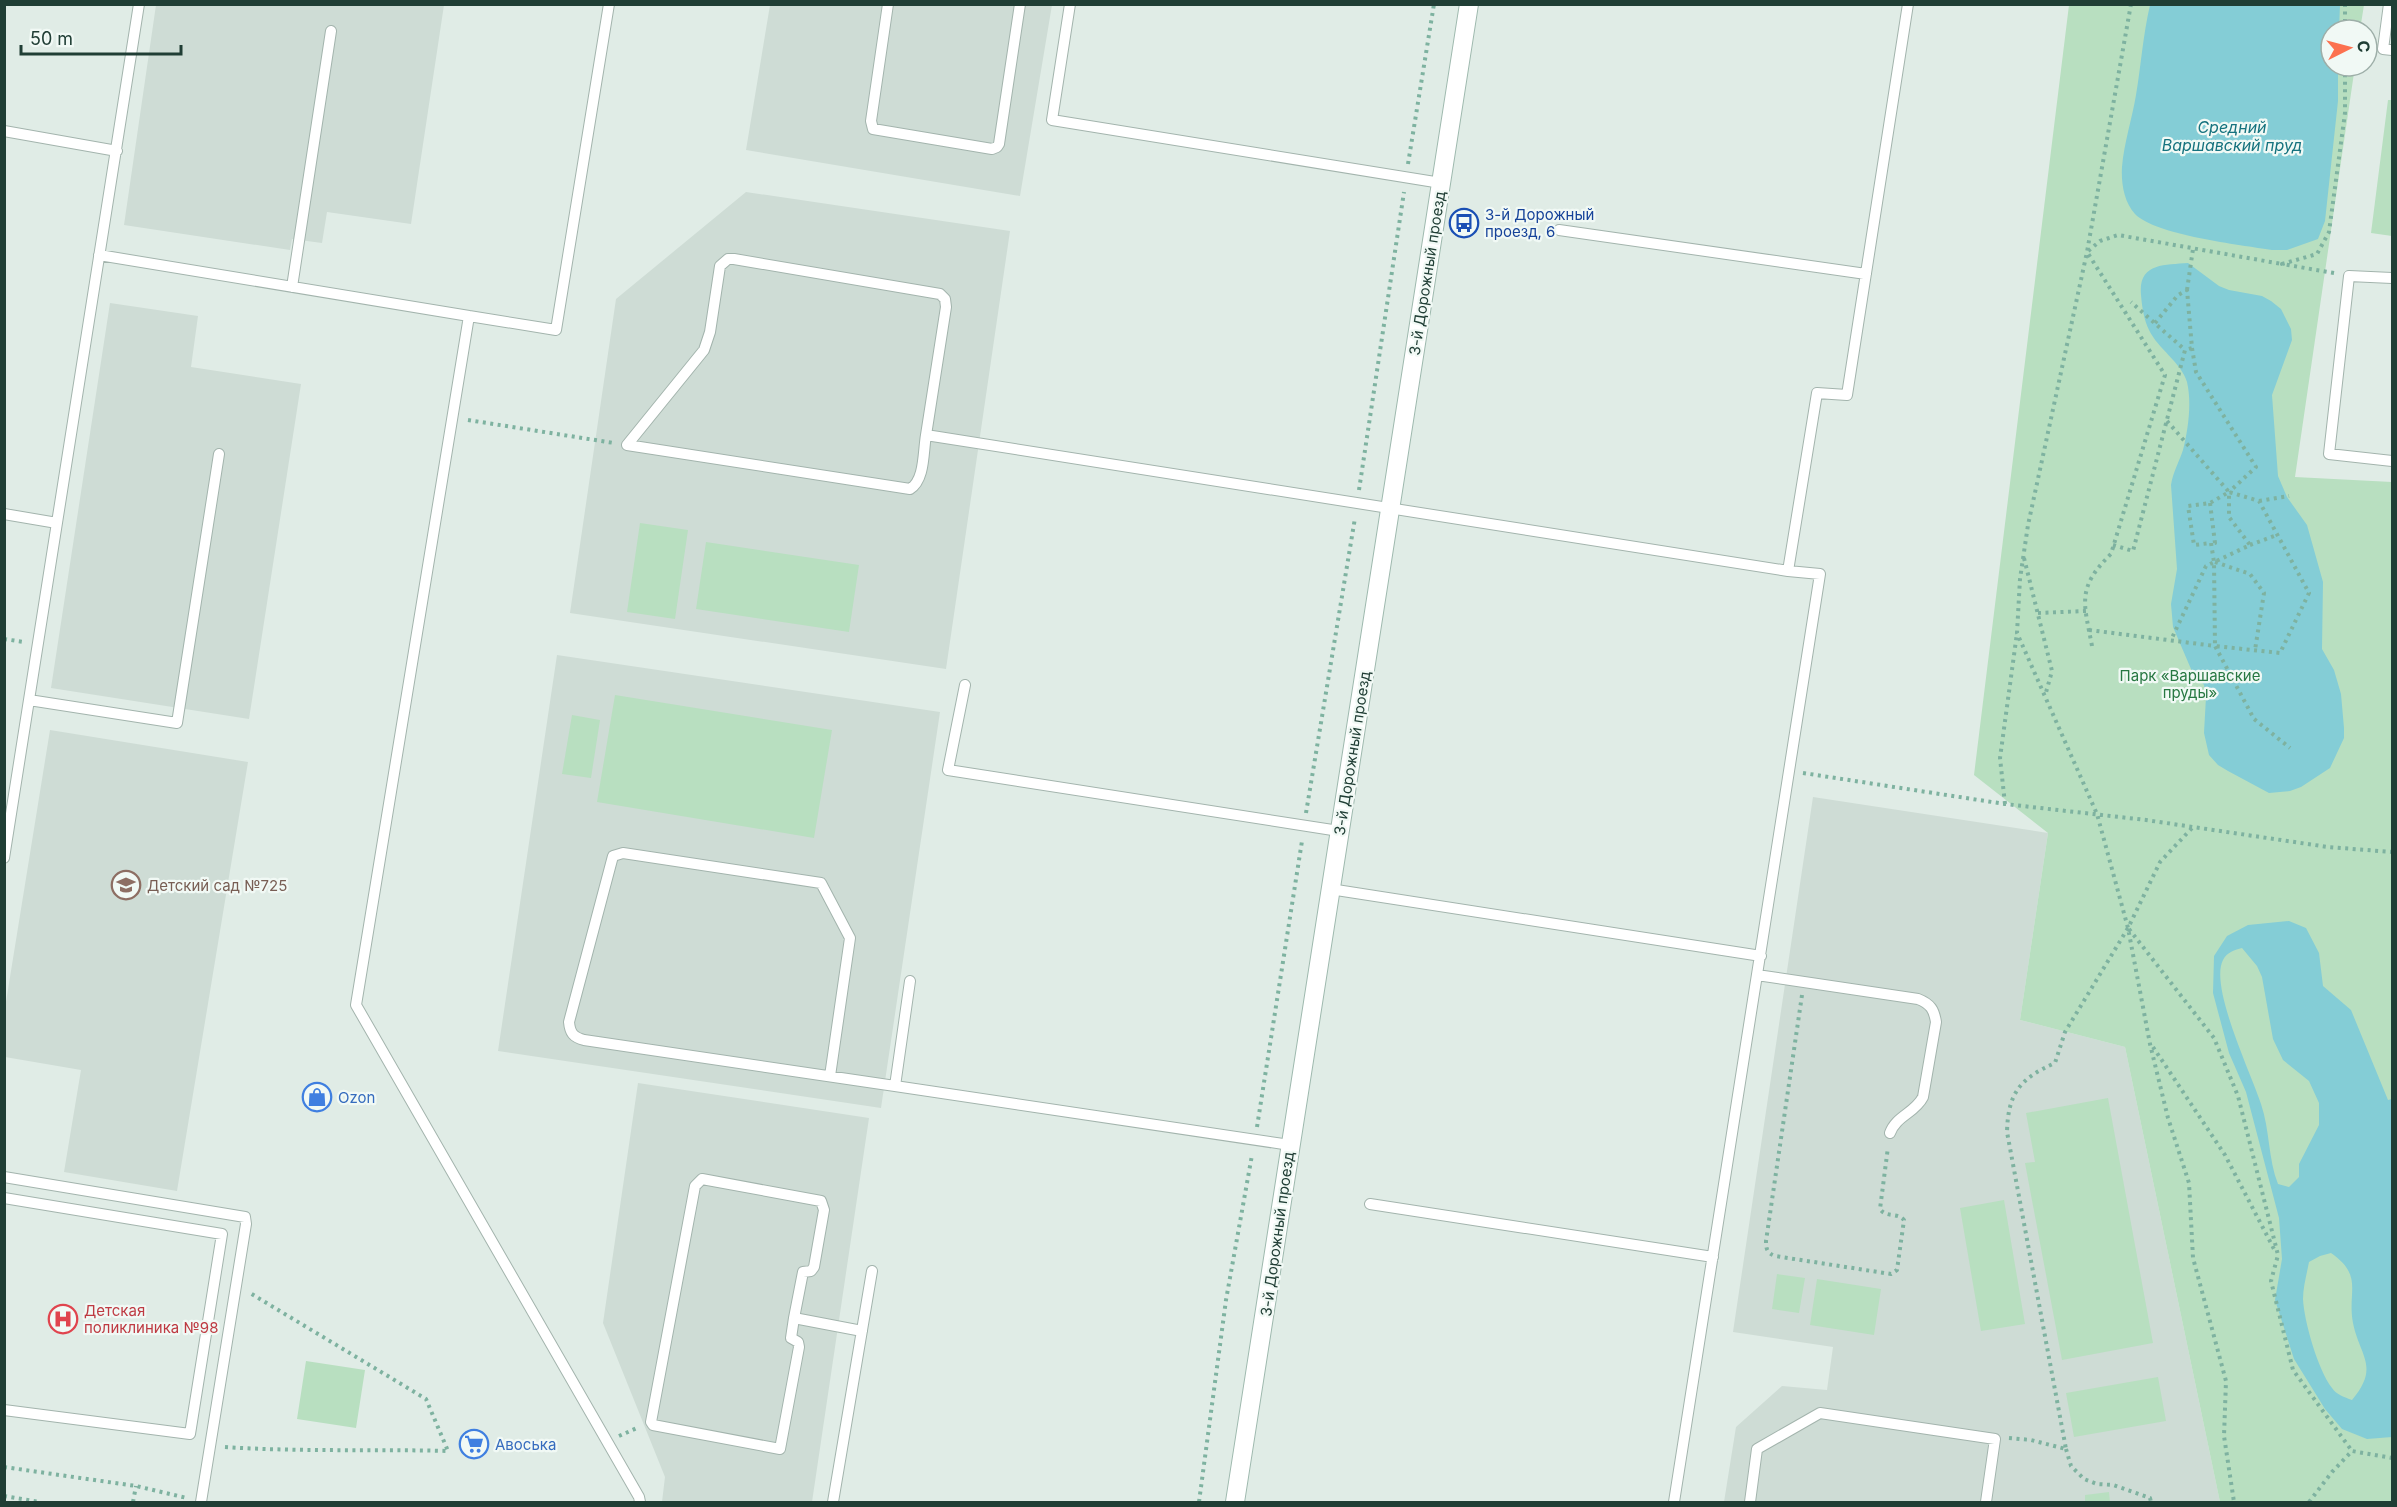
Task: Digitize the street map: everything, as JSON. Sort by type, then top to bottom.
[{"type":"street","name":"3-й Дорожный проезд","points":[[1235,1503],[1469,4]]},
{"type":"lane","points":[[4,858],[139,4]]},
{"type":"lane","points":[[99,255],[556,330],[609,4]]},
{"type":"lane","points":[[888,4],[871,121],[873,129],[992,149],[998,147],[999,144],[1020,4]]},
{"type":"lane","points":[[1070,4],[1052,120],[1441,183]]},
{"type":"lane","points":[[1788,571],[1817,393],[1847,394],[1908,4]]},
{"type":"lane","points":[[2389,4],[2383,49],[2392,50]]},
{"type":"lane","points":[[292,287],[331,31]]},
{"type":"lane","points":[[4,131],[117,151]]},
{"type":"lane","points":[[1559,230],[1866,274]]},
{"type":"lane","points":[[728,259],[940,294],[945,299],[946,307],[919,478],[915,486],[910,489],[627,445],[704,351],[710,333],[720,266],[728,259]]},
{"type":"lane","points":[[2392,278],[2349,276],[2329,454],[2392,461]]},
{"type":"lane","points":[[469,316],[356,1005],[607,1440],[639,1497],[640,1503]]},
{"type":"lane","points":[[926,435],[1788,571],[1820,574],[1674,1503]]},
{"type":"lane","points":[[29,700],[177,723],[219,454]]},
{"type":"lane","points":[[4,514],[57,523]]},
{"type":"lane","points":[[965,685],[948,770],[1339,831]]},
{"type":"lane","points":[[830,1077],[850,938],[824,886],[813,881],[635,854],[617,853],[613,856],[569,1022],[572,1035],[584,1040],[830,1077],[1290,1145]]},
{"type":"lane","points":[[1330,889],[1761,956]]},
{"type":"lane","points":[[1758,975],[1918,999],[1927,1003],[1934,1010],[1936,1022],[1923,1097],[1917,1106],[1898,1120],[1890,1133]]},
{"type":"lane","points":[[895,1086],[910,981]]},
{"type":"lane","points":[[4,1177],[245,1217],[246,1224],[201,1502]]},
{"type":"lane","points":[[702,1179],[818,1199],[824,1204],[814,1267],[811,1271],[803,1272],[794,1318],[791,1338],[798,1342],[799,1347],[780,1449],[653,1425],[651,1422],[695,1186],[702,1179]]},
{"type":"lane","points":[[4,1198],[222,1234],[190,1434]]},
{"type":"lane","points":[[1370,1204],[1713,1257]]},
{"type":"lane","points":[[833,1503],[872,1271]]},
{"type":"lane","points":[[794,1318],[862,1331]]},
{"type":"lane","points":[[4,1410],[190,1434],[210,1441]]},
{"type":"lane","points":[[1749,1503],[1757,1449],[1820,1413],[1995,1439],[1986,1503]]},
{"type":"path","points":[[1406,178],[1434,4]]},
{"type":"path","points":[[2005,804],[2000,758],[2017,633],[2020,579],[2087,252],[2131,4]]},
{"type":"path","points":[[2282,264],[2317,254],[2329,232],[2345,112],[2345,78]]},
{"type":"path","points":[[2087,252],[2100,241],[2118,235],[2349,276]]},
{"type":"path","points":[[2193,249],[2187,290],[2196,372],[2256,467],[2229,492],[2210,503],[2188,506],[2194,545],[2215,543],[2210,503]]},
{"type":"path","points":[[2087,252],[2164,375],[2111,554],[2094,570],[2084,596],[2092,646]]},
{"type":"path","points":[[2155,323],[2178,295],[2187,290]]},
{"type":"path","points":[[2131,302],[2185,350]]},
{"type":"path","points":[[2185,350],[2192,348]]},
{"type":"path","points":[[2114,545],[2133,551],[2185,350]]},
{"type":"path","points":[[452,418],[627,445]]},
{"type":"path","points":[[2167,421],[2229,492],[2259,501],[2289,496]]},
{"type":"path","points":[[2229,492],[2229,517],[2250,545]]},
{"type":"path","points":[[2089,630],[2280,653],[2309,593],[2259,501]]},
{"type":"path","points":[[2171,640],[2206,566],[2250,545],[2278,535]]},
{"type":"path","points":[[2211,543],[2214,562],[2215,646],[2254,719],[2290,748]]},
{"type":"path","points":[[2024,554],[2052,671],[2045,697]]},
{"type":"path","points":[[2214,562],[2250,574],[2264,593],[2255,650]]},
{"type":"path","points":[[2038,613],[2086,611]]},
{"type":"path","points":[[2017,633],[2097,814],[2128,928],[2150,1044],[2168,1118],[2189,1183],[2193,1258],[2226,1381],[2224,1436],[2234,1503]]},
{"type":"path","points":[[1790,771],[2005,804],[2097,814],[2328,847],[2392,852]]},
{"type":"path","points":[[2151,1503],[2150,1498],[2131,1491],[2084,1479],[2071,1466],[2007,1132],[2007,1115],[2012,1098],[2020,1084],[2032,1073],[2055,1062],[2065,1032],[2128,928],[2160,862],[2192,828]]},
{"type":"path","points":[[2128,928],[2214,1038],[2238,1096],[2278,1255],[2271,1281],[2293,1370],[2352,1451],[2392,1458]]},
{"type":"path","points":[[1804,982],[1766,1241],[1769,1254],[1891,1274],[1897,1270],[1904,1220],[1902,1217],[1885,1214],[1880,1209],[1890,1133]]},
{"type":"path","points":[[2150,1044],[2224,1155],[2278,1255]]},
{"type":"path","points":[[210,1441],[282,1450],[448,1451],[426,1399],[236,1284]]},
{"type":"path","points":[[607,1440],[644,1425]]},
{"type":"path","points":[[1995,1439],[2031,1440],[2066,1449]]},
{"type":"path","points":[[2309,1503],[2332,1472],[2352,1451]]},
{"type":"path","points":[[4,1467],[136,1486],[201,1502]]},
{"type":"path","points":[[134,1503],[136,1486]]},
{"type":"path","points":[[4,1496],[40,1503]]},
{"type":"shaded area","points":[[156,5],[444,5],[411,224],[327,212],[322,243],[292,239],[290,250],[124,225]]},
{"type":"shaded area","points":[[770,5],[1052,5],[1020,196],[746,150]]},
{"type":"shaded area","points":[[746,192],[1010,231],[946,669],[570,613],[616,299]]},
{"type":"shaded area","points":[[110,303],[198,316],[191,367],[301,384],[249,719],[51,688]]},
{"type":"shaded area","points":[[557,655],[940,712],[881,1108],[498,1051]]},
{"type":"shaded area","name":"Детский сад №725","points":[[50,730],[248,762],[177,1191],[64,1172],[81,1070],[5,1057],[5,1008]]},
{"type":"shaded area","points":[[1813,797],[2048,833],[2020,1020],[2125,1047],[2220,1502],[1724,1502],[1736,1427],[1782,1386],[1827,1390],[1833,1347],[1733,1332]]},
{"type":"shaded area","points":[[638,1083],[869,1118],[812,1502],[662,1502],[665,1477],[603,1323]]},
{"type":"green space","name":"Парк «Варшавские пруды»","points":[[2069,5],[2364,5],[2362,18],[2319,18],[2319,78],[2353,78],[2295,477],[2392,482],[2392,1502],[2220,1502],[2125,1047],[2020,1020],[2048,833],[1974,775]]},
{"type":"green space","points":[[2388,100],[2392,100],[2392,236],[2371,233]]},
{"type":"green space","points":[[640,523],[688,530],[675,619],[627,612]]},
{"type":"green space","points":[[706,542],[859,565],[849,632],[696,609]]},
{"type":"green space","points":[[615,695],[832,730],[814,838],[597,802]]},
{"type":"green space","points":[[572,715],[600,720],[591,778],[562,774]]},
{"type":"green space","points":[[2108,1098],[2153,1343],[2062,1360],[2025,1163],[2035,1162],[2026,1113]]},
{"type":"green space","points":[[2004,1200],[2025,1324],[1981,1331],[1960,1208]]},
{"type":"green space","points":[[1777,1274],[1805,1278],[1799,1313],[1772,1309]]},
{"type":"green space","points":[[1817,1279],[1881,1289],[1874,1335],[1810,1325]]},
{"type":"green space","points":[[306,1361],[365,1370],[356,1428],[297,1419]]},
{"type":"green space","points":[[2158,1377],[2166,1421],[2074,1437],[2066,1393]]},
{"type":"green space","points":[[2109,1492],[2110,1502],[2085,1502],[2085,1495]]},
{"type":"water","name":"Средний Варшавский пруд","points":[[2150,5],[2340,5],[2339,18],[2319,18],[2319,78],[2338,78],[2338,101],[2325,221],[2318,239],[2287,250],[2272,250],[2179,233],[2160,228],[2135,214],[2124,192],[2122,167]]},
{"type":"water","points":[[2188,263],[2219,286],[2262,296],[2271,301],[2281,309],[2291,329],[2292,340],[2272,395],[2278,476],[2287,497],[2307,525],[2323,582],[2322,649],[2334,670],[2341,694],[2344,738],[2330,768],[2301,787],[2290,791],[2269,793],[2218,765],[2209,755],[2204,733],[2206,697],[2204,685],[2191,669],[2173,627],[2171,604],[2177,569],[2171,485],[2186,434],[2188,390],[2180,368],[2149,330],[2143,309],[2141,285],[2148,271],[2154,268]]},
{"type":"water","points":[[2289,921],[2306,928],[2319,953],[2323,986],[2351,1010],[2388,1100],[2392,1099],[2392,1437],[2367,1439],[2342,1429],[2325,1409],[2294,1359],[2275,1300],[2282,1259],[2279,1218],[2246,1092],[2229,1053],[2213,993],[2214,956],[2227,936],[2248,925]],"holes":[[[2242,948],[2257,966],[2262,977],[2273,1039],[2283,1060],[2309,1081],[2319,1103],[2319,1125],[2299,1164],[2299,1177],[2289,1187],[2278,1184],[2272,1165],[2264,1114],[2233,1031],[2222,990],[2220,973],[2223,960],[2229,953]],[[2331,1253],[2348,1269],[2351,1277],[2353,1323],[2366,1362],[2365,1378],[2352,1400],[2341,1396],[2327,1380],[2313,1345],[2304,1308],[2303,1299],[2309,1262]]]},
{"type":"place","name":"3-й Дорожный проезд, 6","points":[[1464,223]]},
{"type":"place","name":"Детский сад №725","points":[[126,885]]},
{"type":"place","name":"Ozon","points":[[317,1097]]},
{"type":"place","name":"Детская поликлиника №98","points":[[63,1319]]},
{"type":"place","name":"Авоська","points":[[474,1444]]}]
